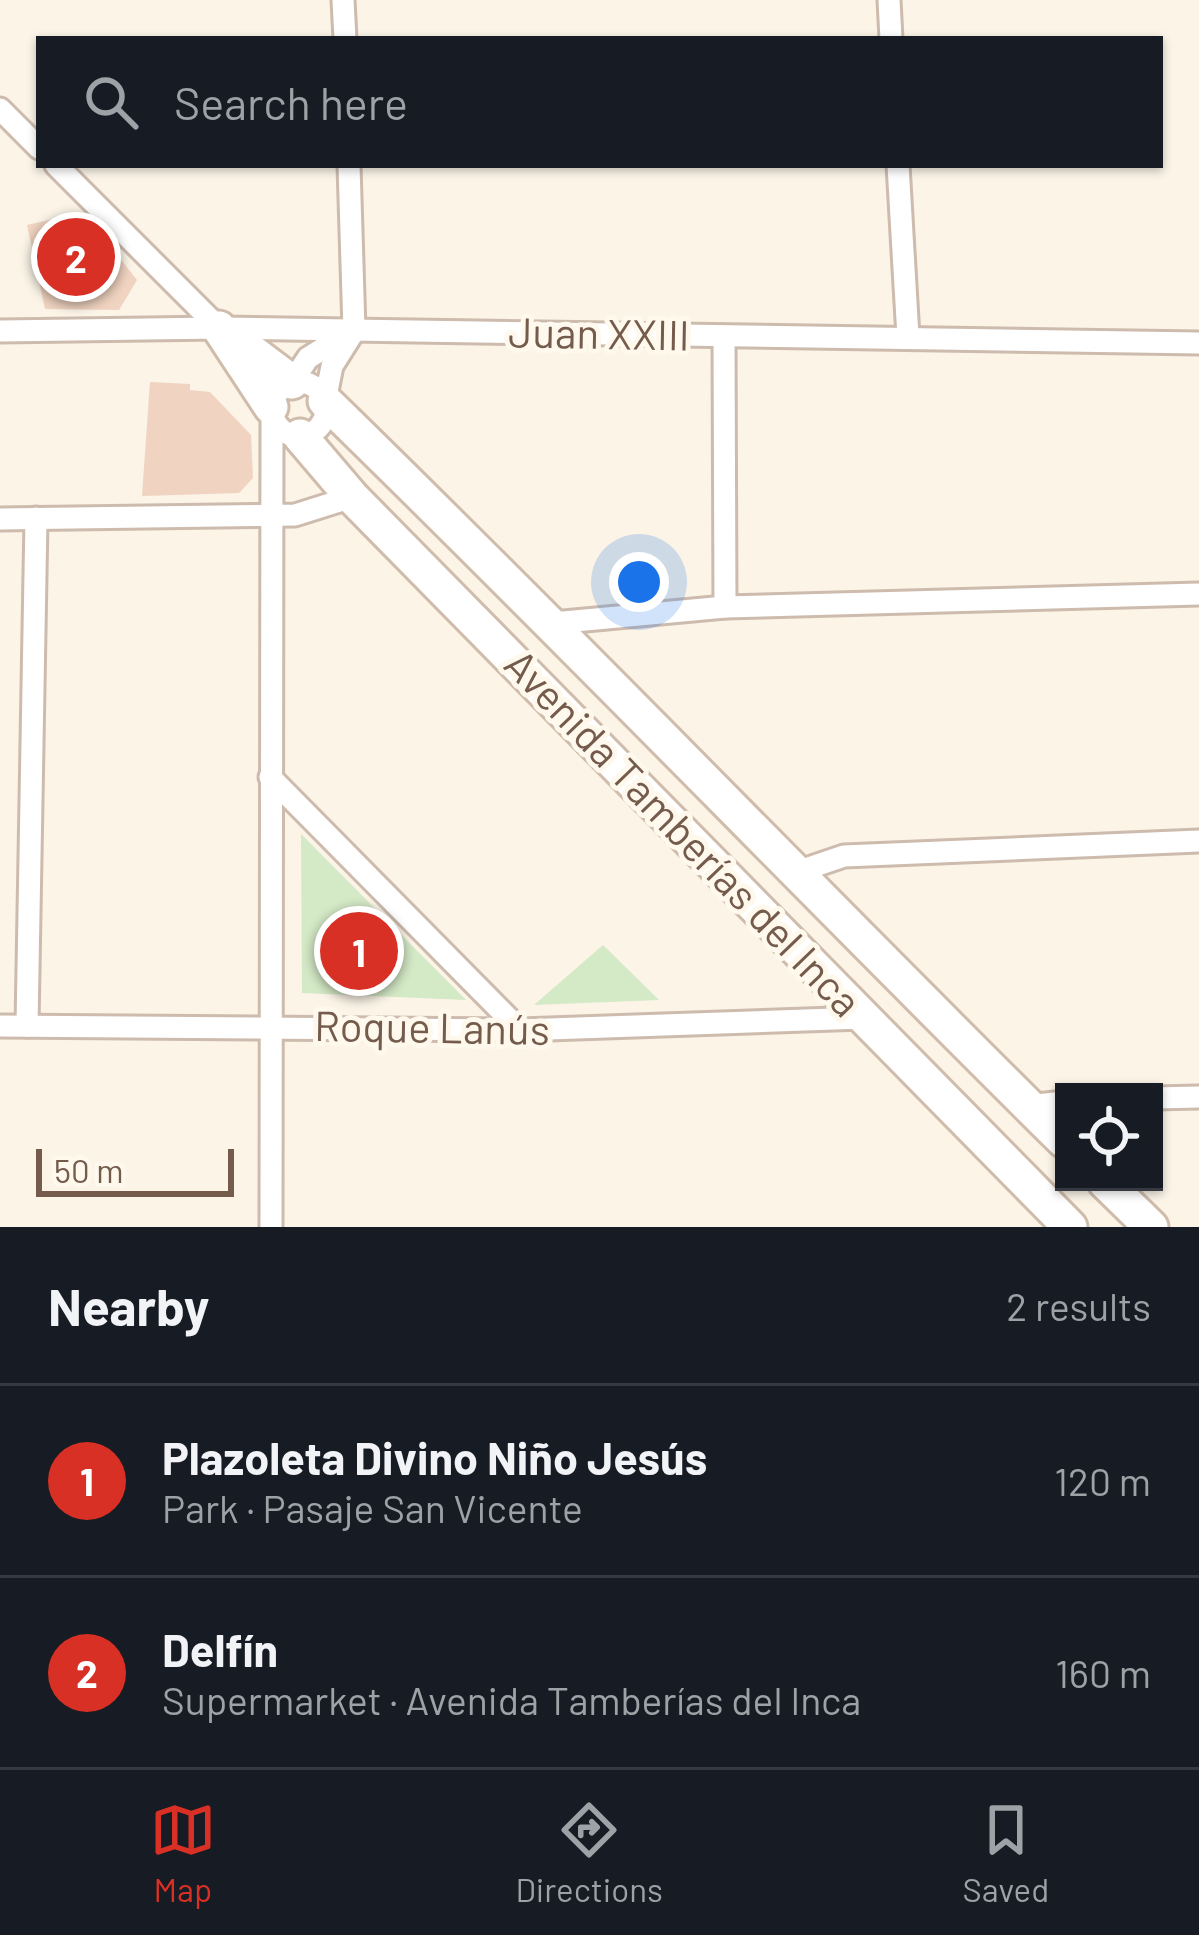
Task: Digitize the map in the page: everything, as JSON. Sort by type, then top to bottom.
[{"type":"street","points":[[344,0],[345,36]]},
{"type":"street","points":[[889,0],[891,36]]},
{"type":"street","points":[[0,109],[36,145]]},
{"type":"street","points":[[59,168],[219,328],[278,402],[283,431],[300,436]]},
{"type":"street","points":[[272,487],[300,436],[321,424],[332,366],[354,330],[349,168]]},
{"type":"street","points":[[898,168],[908,337]]},
{"type":"street","name":"Juan XXIII","points":[[0,331],[219,328],[1199,344]]},
{"type":"street","points":[[271,1227],[272,487],[278,402],[318,350],[354,330]]},
{"type":"street","points":[[724,336],[724,607]]},
{"type":"street","points":[[278,402],[308,383],[325,401]]},
{"type":"street","name":"Avenida Tamberías del Inca","points":[[325,401],[553,623],[794,873],[1055,1132]]},
{"type":"street","name":"Avenida Tamberías del Inca","points":[[300,436],[352,497],[1070,1227]]},
{"type":"street","points":[[0,519],[273,516],[322,509],[352,497]]},
{"type":"street","points":[[28,1026],[36,518]]},
{"type":"street","points":[[553,623],[724,607],[1199,594]]},
{"type":"street","points":[[270,777],[520,1030]]},
{"type":"street","points":[[794,873],[844,856],[1199,841]]},
{"type":"street","name":"Roque Lanús","points":[[0,1026],[520,1030],[863,1018]]},
{"type":"street","points":[[1163,1098],[1199,1097]]},
{"type":"street","points":[[1028,1106],[1055,1103]]},
{"type":"street","points":[[1114,1191],[1150,1227]]},
{"type":"green space","points":[[301,834],[466,1000],[302,993]]},
{"type":"green space","points":[[603,945],[659,1000],[534,1005]]},
{"type":"building","points":[[75,214],[85,231],[100,233],[137,280],[119,310],[45,309],[27,225]]},
{"type":"building","points":[[150,382],[190,384],[190,390],[210,392],[251,435],[253,478],[239,493],[142,496]]},
{"type":"place","name":"Delfín","points":[[76,257]]},
{"type":"place","name":"Plazoleta Divino Niño Jesús","points":[[359,951]]}]
